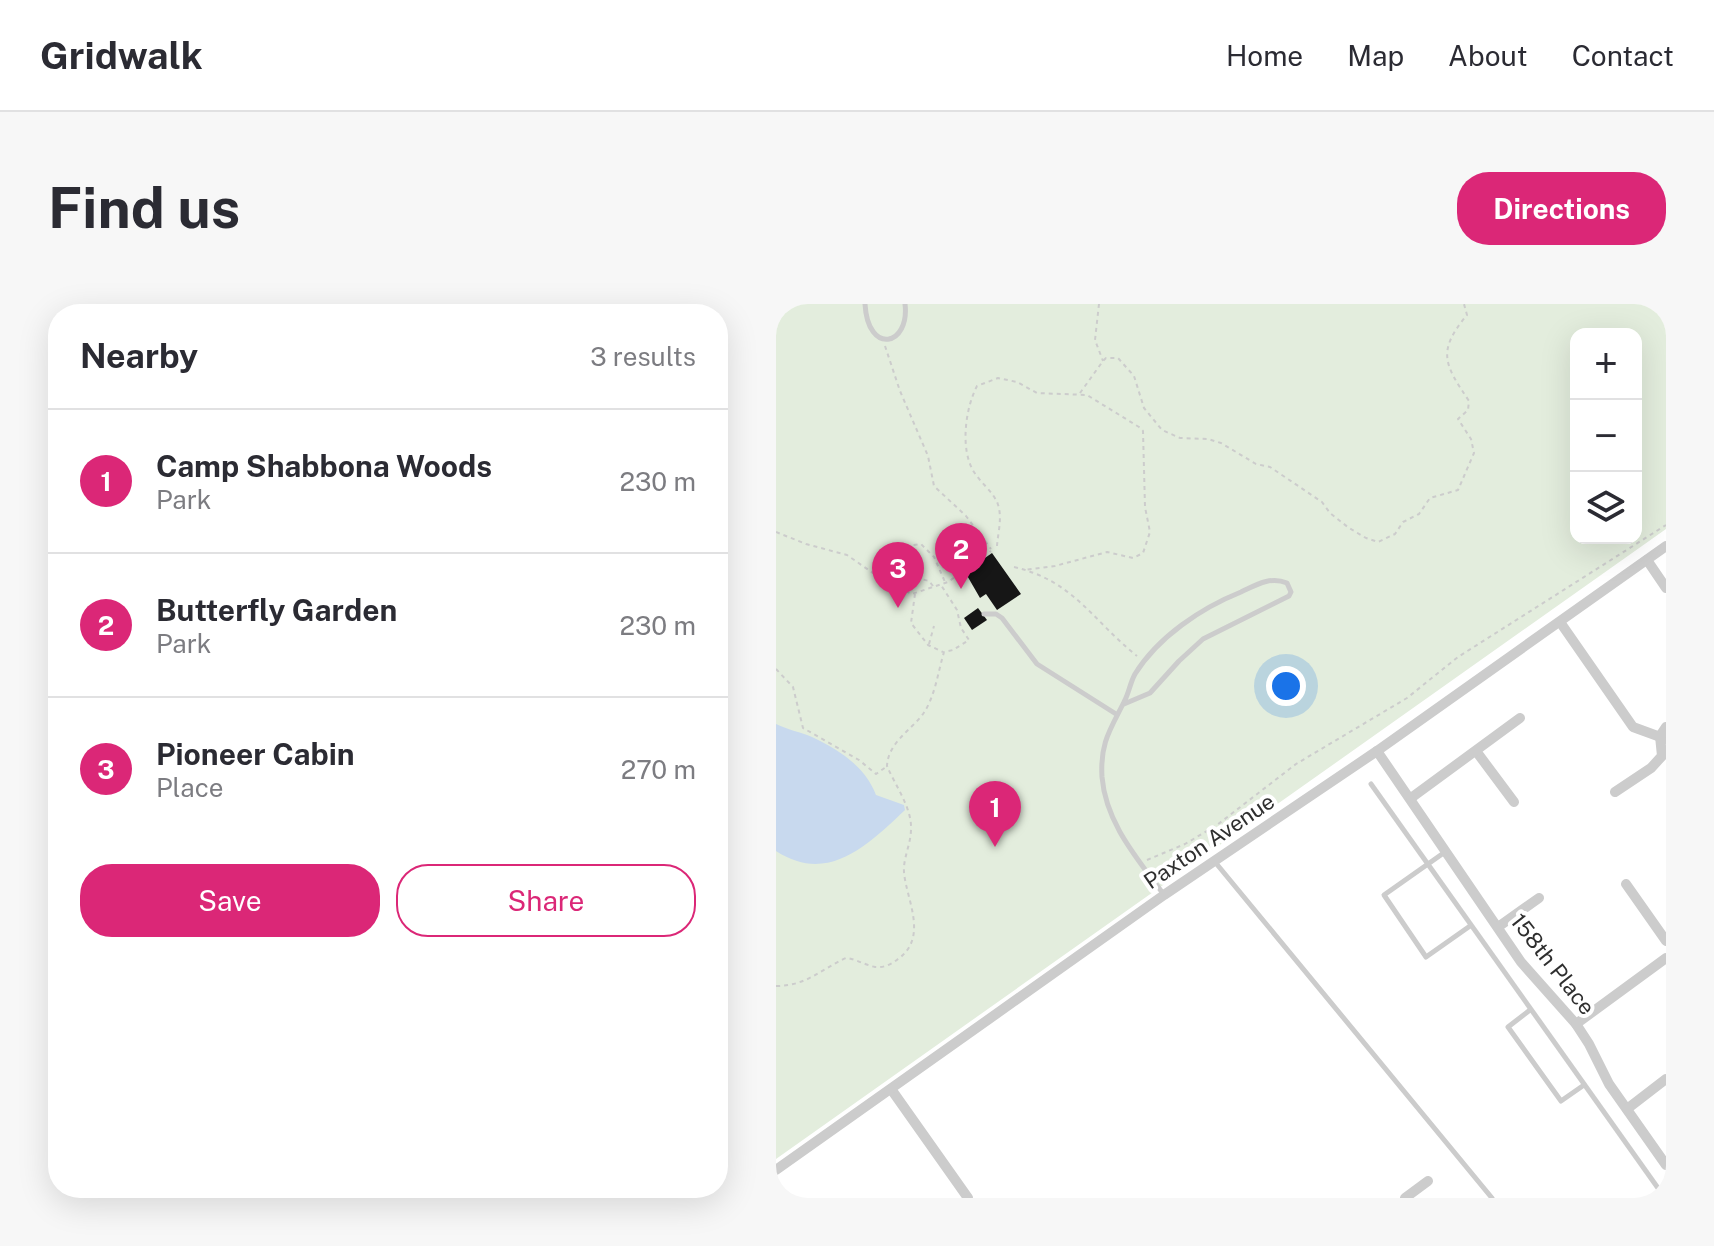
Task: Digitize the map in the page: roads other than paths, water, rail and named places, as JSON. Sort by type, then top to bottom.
[{"type":"street","name":"Paxton Avenue","points":[[776,1170],[1164,895],[1377,751],[1666,546]]},
{"type":"street","points":[[1647,560],[1666,588]]},
{"type":"street","points":[[1560,622],[1633,727],[1664,734],[1662,756],[1651,768],[1615,792]]},
{"type":"street","points":[[1411,798],[1520,718]]},
{"type":"street","name":"158th Place","points":[[1377,751],[1521,962],[1576,1024],[1609,1084],[1666,1165]]},
{"type":"street","points":[[1476,751],[1514,802]]},
{"type":"street","points":[[1626,884],[1664,934]]},
{"type":"street","points":[[1498,927],[1539,898]]},
{"type":"street","points":[[1576,1024],[1666,958]]},
{"type":"street","points":[[1627,1109],[1666,1079]]},
{"type":"street","points":[[891,1089],[968,1198]]},
{"type":"street","points":[[1405,1198],[1428,1181]]},
{"type":"lane","points":[[865,304],[870,330],[884,339],[892,338],[902,329],[906,317],[905,304]]},
{"type":"lane","points":[[1124,704],[1150,693],[1203,639],[1283,600],[1289,596],[1290,588],[1283,581],[1271,579],[1224,598],[1181,626],[1145,661],[1116,714],[1105,741],[1102,760],[1105,797],[1116,827],[1164,895]]},
{"type":"lane","points":[[984,614],[996,614],[1002,618],[1026,652],[1047,672],[1116,714]]},
{"type":"lane","points":[[1371,784],[1665,1198]]},
{"type":"lane","points":[[1446,851],[1384,895],[1426,957],[1470,926]]},
{"type":"lane","points":[[1215,862],[1492,1198]]},
{"type":"lane","points":[[1530,1010],[1508,1027],[1552,1089],[1561,1101],[1584,1085]]},
{"type":"water","points":[[776,724],[812,737],[841,753],[858,767],[876,795],[904,805],[905,810],[862,847],[830,862],[813,864],[776,851]]},
{"type":"place","name":"Butterfly Garden","points":[[961,589]]},
{"type":"place","name":"Pioneer Cabin","points":[[898,608]]},
{"type":"place","name":"Camp Shabbona Woods","points":[[995,847]]}]
